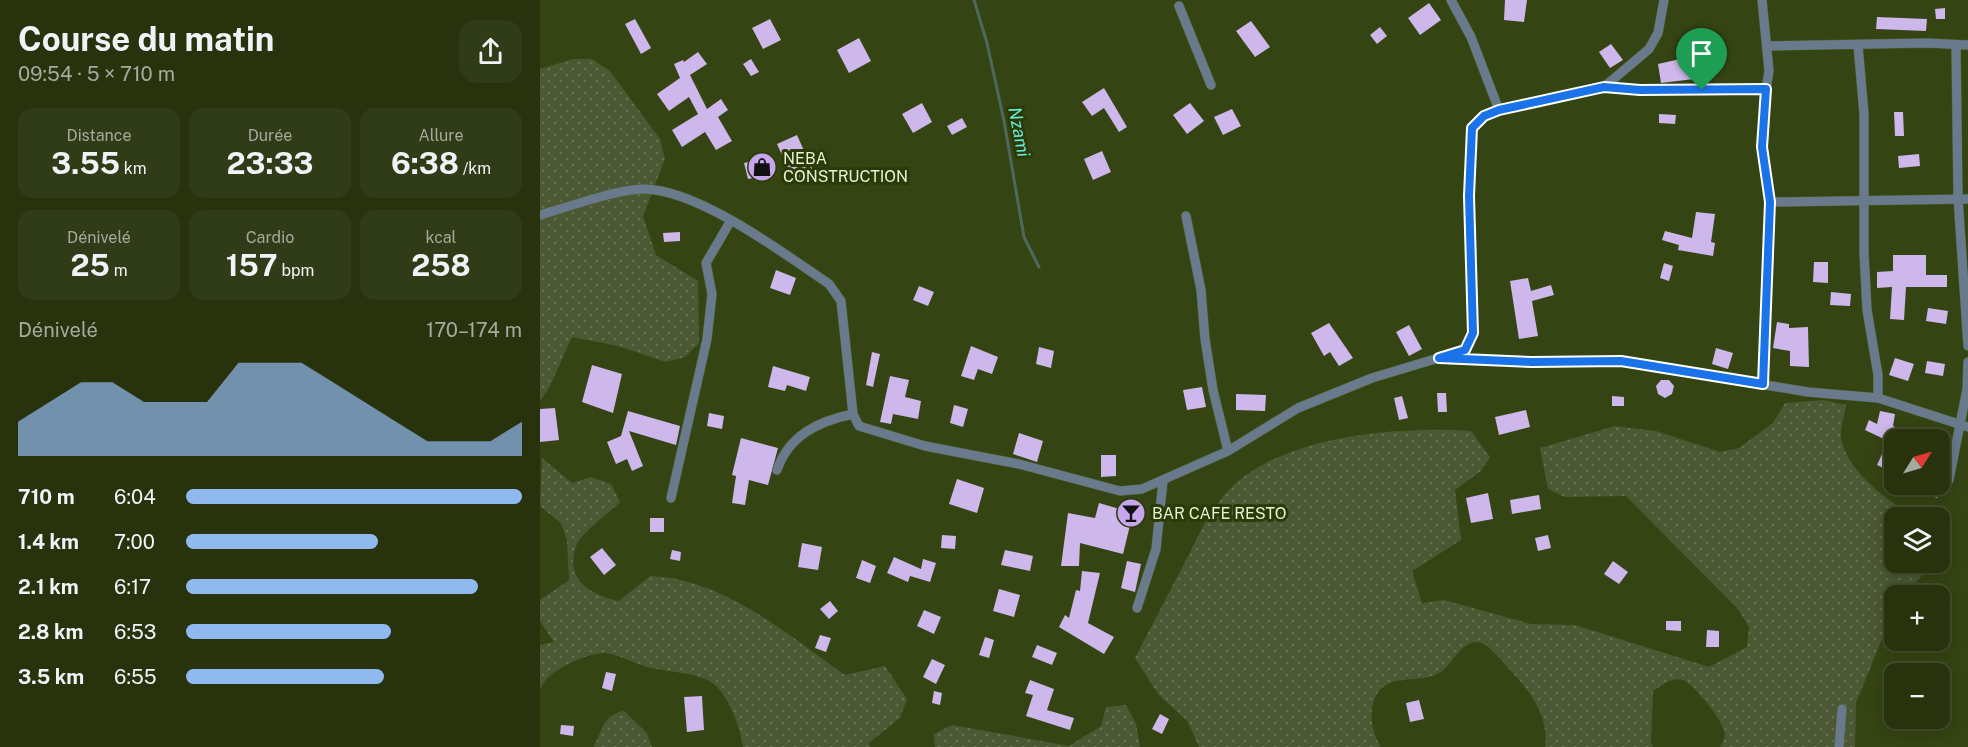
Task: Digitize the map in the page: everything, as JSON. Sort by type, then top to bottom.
[{"type":"street","points":[[1451,0],[1471,37],[1499,110]]},
{"type":"street","points":[[1604,87],[1649,49],[1658,33],[1664,0]]},
{"type":"street","points":[[1762,0],[1769,70],[1762,147],[1770,202],[1763,384]]},
{"type":"street","points":[[1181,2],[1211,85]]},
{"type":"street","points":[[1767,46],[1927,43],[1968,45]]},
{"type":"street","points":[[1858,45],[1864,114],[1867,310],[1878,375],[1878,398]]},
{"type":"street","points":[[1956,46],[1968,346]]},
{"type":"street","points":[[540,215],[642,189],[680,194],[730,222],[829,284],[836,291],[841,301],[853,414],[863,428],[925,446],[1019,464],[1120,491],[1142,489],[1163,482],[1228,451],[1298,408],[1372,378],[1465,350],[1473,333],[1469,196],[1472,128],[1484,116],[1499,110],[1604,87],[1640,90],[1766,89]]},
{"type":"street","points":[[1770,202],[1864,202],[1963,198]]},
{"type":"street","points":[[1186,216],[1201,290],[1205,339],[1213,390],[1228,451]]},
{"type":"street","points":[[671,498],[707,339],[712,294],[706,263],[730,222]]},
{"type":"street","points":[[1439,358],[1532,362],[1621,361],[1808,392],[1878,398],[1965,426]]},
{"type":"street","points":[[1950,477],[1965,426],[1968,362]]},
{"type":"street","points":[[777,470],[783,453],[809,428],[833,418],[853,414]]},
{"type":"street","points":[[1137,608],[1156,549],[1163,482]]},
{"type":"street","points":[[1839,747],[1842,709]]},
{"type":"green space","points":[[573,59],[592,59],[610,71],[660,139],[665,159],[643,216],[656,255],[698,281],[699,343],[685,357],[666,362],[618,346],[572,337],[549,388],[540,401],[540,69]]},
{"type":"green space","points":[[1824,400],[1846,405],[1841,430],[1845,451],[1851,462],[1870,484],[1898,507],[1884,507],[1884,573],[1924,573],[1914,585],[1884,585],[1884,634],[1856,703],[1855,747],[1720,747],[1725,734],[1720,721],[1694,688],[1679,679],[1667,682],[1653,691],[1651,742],[1653,747],[1545,747],[1543,722],[1527,689],[1494,652],[1484,644],[1477,642],[1466,646],[1444,670],[1433,676],[1396,681],[1382,688],[1376,695],[1372,712],[1374,731],[1381,747],[1199,747],[1188,722],[1158,694],[1135,658],[1206,522],[1226,492],[1235,484],[1258,467],[1285,454],[1315,444],[1380,433],[1443,430],[1471,431],[1490,457],[1481,471],[1455,490],[1461,540],[1412,571],[1422,603],[1444,600],[1531,624],[1575,625],[1709,667],[1747,647],[1749,627],[1738,609],[1626,496],[1565,497],[1548,489],[1540,448],[1615,426],[1656,431],[1720,452],[1739,448],[1773,423],[1785,403]]},
{"type":"green space","points":[[542,458],[572,483],[591,477],[611,484],[620,502],[577,544],[574,556],[576,576],[589,590],[619,601],[650,576],[677,579],[704,587],[753,611],[845,675],[885,666],[907,699],[900,718],[869,743],[870,747],[743,747],[730,705],[715,685],[701,677],[644,666],[605,653],[588,656],[567,664],[550,676],[540,690],[540,645],[554,642],[540,621],[540,600],[569,580],[567,540],[561,523],[540,506]]},
{"type":"green space","points":[[1126,705],[1136,724],[1140,747],[935,747],[934,734],[952,725],[1069,746],[1101,726],[1106,707]]},
{"type":"green space","points":[[624,711],[647,733],[652,747],[594,747],[608,719]]},
{"type":"building","points":[[1505,0],[1527,0],[1524,22],[1504,20]]},
{"type":"building","points":[[1429,3],[1441,20],[1420,35],[1408,18]]},
{"type":"building","points":[[1945,8],[1945,19],[1936,19],[1935,9]]},
{"type":"building","points":[[1877,17],[1927,19],[1926,31],[1876,29]]},
{"type":"building","points":[[635,19],[651,48],[641,54],[625,24]]},
{"type":"building","points":[[770,19],[781,40],[763,49],[752,28]]},
{"type":"building","points":[[1251,21],[1270,47],[1255,57],[1236,31]]},
{"type":"building","points":[[1380,27],[1387,36],[1377,44],[1370,35]]},
{"type":"building","points":[[859,38],[871,61],[849,73],[837,50]]},
{"type":"building","points":[[1611,44],[1623,60],[1610,68],[1599,52]]},
{"type":"building","points":[[698,52],[707,64],[690,75],[707,109],[721,99],[728,110],[718,117],[732,141],[716,150],[705,132],[682,147],[672,130],[698,114],[689,97],[669,111],[657,94],[680,78],[674,64],[683,60],[684,62]]},
{"type":"building","points":[[1689,57],[1694,79],[1661,83],[1658,64]]},
{"type":"building","points":[[751,59],[759,72],[751,76],[743,64]]},
{"type":"building","points":[[1104,88],[1127,127],[1119,132],[1104,108],[1092,116],[1082,102]]},
{"type":"building","points":[[922,103],[932,122],[913,133],[902,114]]},
{"type":"building","points":[[1190,103],[1204,121],[1187,134],[1173,115]]},
{"type":"building","points":[[1232,109],[1241,126],[1223,135],[1214,117]]},
{"type":"building","points":[[1894,112],[1903,112],[1904,136],[1895,136]]},
{"type":"building","points":[[1659,114],[1676,115],[1675,124],[1659,123]]},
{"type":"building","points":[[962,118],[967,127],[952,135],[947,126]]},
{"type":"building","points":[[797,135],[814,173],[794,182],[777,144]]},
{"type":"building","points":[[1102,151],[1111,172],[1093,180],[1084,159]]},
{"type":"building","points":[[1919,154],[1920,166],[1899,168],[1898,156]]},
{"type":"building","points":[[765,158],[769,175],[748,179],[744,163]]},
{"type":"building","points":[[1696,212],[1715,214],[1711,242],[1715,243],[1713,256],[1678,250],[1679,245],[1662,240],[1665,231],[1692,238]]},
{"type":"building","points":[[680,232],[680,241],[664,242],[663,233]]},
{"type":"building","points":[[1893,255],[1926,255],[1926,275],[1947,275],[1947,287],[1906,287],[1904,320],[1890,319],[1892,287],[1877,288],[1877,272],[1893,271]]},
{"type":"building","points":[[1814,262],[1828,262],[1828,283],[1813,282]]},
{"type":"building","points":[[1664,263],[1673,266],[1669,281],[1660,278]]},
{"type":"building","points":[[776,270],[796,278],[790,295],[770,288]]},
{"type":"building","points":[[1528,278],[1531,291],[1551,285],[1554,295],[1532,301],[1538,336],[1519,339],[1510,281]]},
{"type":"building","points":[[919,286],[934,292],[928,306],[913,300]]},
{"type":"building","points":[[1831,292],[1851,294],[1850,306],[1830,305]]},
{"type":"building","points":[[1928,308],[1948,311],[1946,324],[1926,321]]},
{"type":"building","points":[[1777,322],[1789,324],[1789,328],[1808,327],[1809,367],[1790,366],[1790,351],[1773,348]]},
{"type":"building","points":[[1329,323],[1353,358],[1339,366],[1330,352],[1324,356],[1311,333]]},
{"type":"building","points":[[1409,325],[1422,349],[1409,356],[1396,332]]},
{"type":"building","points":[[971,346],[998,357],[992,374],[978,369],[974,380],[961,376]]},
{"type":"building","points":[[1039,347],[1054,351],[1051,368],[1036,364]]},
{"type":"building","points":[[1716,348],[1733,353],[1728,369],[1712,364]]},
{"type":"building","points":[[872,352],[880,354],[873,387],[866,385]]},
{"type":"building","points":[[1895,358],[1914,364],[1908,381],[1889,375]]},
{"type":"building","points":[[1927,361],[1945,364],[1943,376],[1925,373]]},
{"type":"building","points":[[592,365],[622,374],[613,413],[582,402]]},
{"type":"building","points":[[773,366],[810,377],[806,391],[787,385],[785,391],[768,387]]},
{"type":"building","points":[[890,376],[909,380],[905,397],[921,401],[918,419],[893,414],[891,424],[880,422]]},
{"type":"building","points":[[1661,380],[1669,380],[1674,386],[1672,394],[1665,398],[1658,394],[1656,386]]},
{"type":"building","points":[[1202,387],[1206,407],[1187,410],[1183,390]]},
{"type":"building","points":[[1437,393],[1446,393],[1447,412],[1438,412]]},
{"type":"building","points":[[1236,394],[1266,395],[1265,411],[1236,410]]},
{"type":"building","points":[[1402,396],[1408,418],[1399,420],[1394,398]]},
{"type":"building","points":[[1612,396],[1624,397],[1624,406],[1612,406]]},
{"type":"building","points":[[954,405],[968,409],[963,427],[950,423]]},
{"type":"building","points":[[555,408],[559,440],[540,442],[540,409]]},
{"type":"building","points":[[1526,410],[1530,427],[1499,435],[1495,417]]},
{"type":"building","points":[[628,411],[680,426],[676,445],[629,431],[643,466],[632,471],[627,459],[616,464],[607,442],[621,436]]},
{"type":"building","points":[[1880,411],[1895,414],[1893,426],[1899,429],[1884,429],[1884,439],[1865,430],[1869,420],[1877,424]]},
{"type":"building","points":[[709,413],[724,416],[722,429],[707,426]]},
{"type":"building","points":[[1019,433],[1043,441],[1037,462],[1013,454]]},
{"type":"building","points":[[741,438],[778,448],[768,485],[749,480],[745,505],[732,503],[736,476],[732,475]]},
{"type":"building","points":[[1884,450],[1884,468],[1877,465]]},
{"type":"building","points":[[1101,455],[1116,455],[1116,476],[1101,477]]},
{"type":"building","points":[[957,479],[984,488],[977,513],[949,504]]},
{"type":"building","points":[[1488,493],[1493,519],[1471,523],[1466,498]]},
{"type":"building","points":[[1539,495],[1541,509],[1512,514],[1510,500]]},
{"type":"building","points":[[1099,503],[1133,513],[1123,554],[1080,543],[1079,566],[1061,566],[1068,513],[1095,518]]},
{"type":"building","points":[[650,518],[664,518],[664,532],[650,532]]},
{"type":"building","points":[[942,535],[956,536],[955,549],[941,548]]},
{"type":"building","points":[[1548,535],[1551,548],[1538,551],[1535,538]]},
{"type":"building","points":[[802,543],[822,547],[818,570],[798,567]]},
{"type":"building","points":[[602,548],[616,565],[604,575],[590,557]]},
{"type":"building","points":[[672,550],[681,552],[680,561],[670,559]]},
{"type":"building","points":[[1005,550],[1033,556],[1030,571],[1001,565]]},
{"type":"building","points":[[894,557],[921,569],[923,559],[936,563],[930,582],[910,576],[908,582],[887,573]]},
{"type":"building","points":[[862,560],[876,566],[870,583],[856,578]]},
{"type":"building","points":[[1127,561],[1141,564],[1135,592],[1121,588]]},
{"type":"building","points":[[1613,561],[1628,572],[1619,584],[1604,574]]},
{"type":"building","points":[[1082,571],[1100,573],[1088,623],[1114,637],[1104,654],[1059,627],[1065,615],[1069,618],[1076,590],[1080,591]]},
{"type":"building","points":[[999,589],[1020,595],[1014,617],[993,611]]},
{"type":"building","points":[[830,601],[838,611],[829,619],[820,609]]},
{"type":"building","points":[[924,610],[941,617],[934,634],[917,626]]},
{"type":"building","points":[[1666,621],[1681,621],[1681,631],[1666,630]]},
{"type":"building","points":[[1707,630],[1719,631],[1719,647],[1706,647]]},
{"type":"building","points":[[820,635],[831,638],[826,652],[815,648]]},
{"type":"building","points":[[985,637],[994,640],[989,658],[979,655]]},
{"type":"building","points":[[1037,645],[1057,653],[1052,665],[1032,657]]},
{"type":"building","points":[[932,659],[945,665],[936,684],[923,677]]},
{"type":"building","points":[[606,672],[616,674],[612,691],[602,688]]},
{"type":"building","points":[[1030,680],[1054,689],[1047,710],[1074,718],[1070,730],[1026,716],[1033,695],[1025,693]]},
{"type":"building","points":[[934,691],[942,693],[940,705],[932,703]]},
{"type":"building","points":[[702,696],[704,730],[687,732],[684,697]]},
{"type":"building","points":[[1419,700],[1424,719],[1410,722],[1406,703]]},
{"type":"building","points":[[1160,714],[1169,719],[1162,734],[1152,729]]},
{"type":"building","points":[[561,725],[574,726],[573,736],[560,734]]},
{"type":"waterway","name":"Nzami","points":[[974,0],[987,43],[1004,121],[1024,237],[1039,267]]},
{"type":"place","name":"NEBA CONSTRUCTION","points":[[762,167]]},
{"type":"place","name":"BAR CAFE RESTO","points":[[1131,513]]},
{"type":"route","points":[[1604,87],[1640,90],[1702,90],[1766,89],[1762,147],[1770,202],[1763,384],[1621,361],[1532,362],[1439,358],[1465,350],[1473,333],[1469,196],[1472,128],[1476,121],[1499,110],[1604,87]]}]
